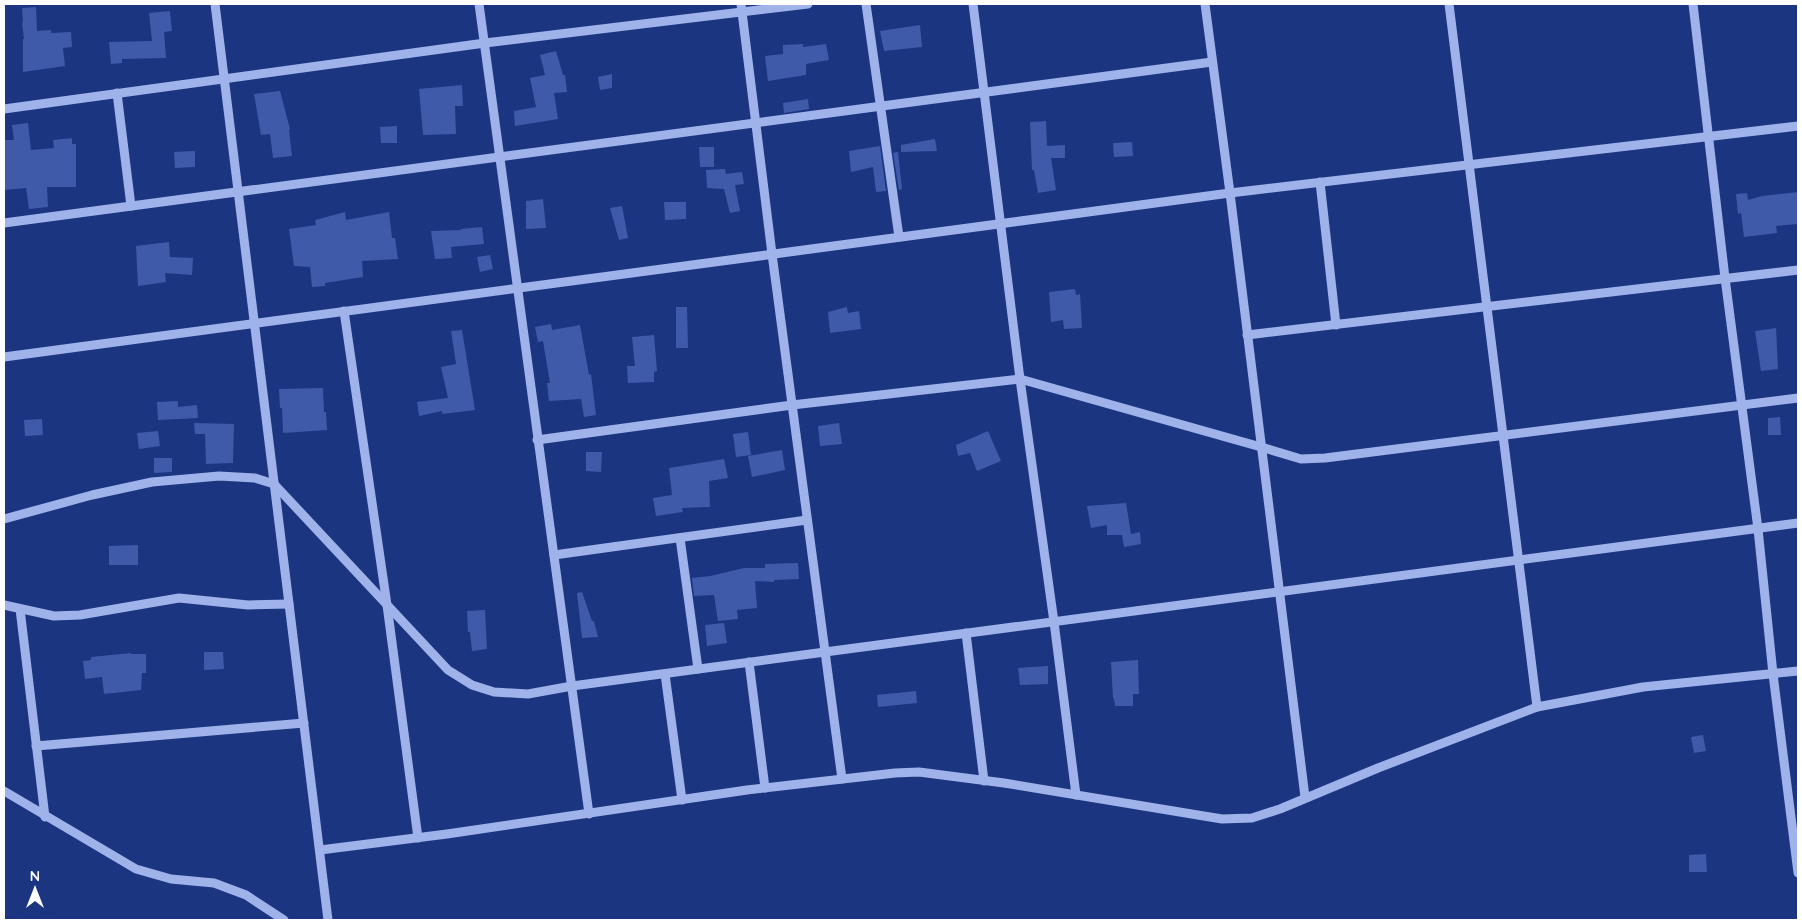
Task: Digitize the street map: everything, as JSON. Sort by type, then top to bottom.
[{"type":"street","points":[[215,4],[328,920]]},
{"type":"street","points":[[479,4],[589,814]]},
{"type":"street","points":[[4,109],[741,8],[808,4]]},
{"type":"street","points":[[866,4],[899,237]]},
{"type":"street","points":[[973,4],[1020,379],[1076,795]]},
{"type":"street","points":[[1204,4],[1230,193],[1304,798]]},
{"type":"street","points":[[1449,4],[1537,707]]},
{"type":"street","points":[[1693,4],[1725,278],[1758,529],[1773,674],[1796,832],[1798,873]]},
{"type":"street","points":[[741,8],[842,779]]},
{"type":"street","points":[[4,223],[1212,62]]},
{"type":"street","points":[[117,93],[131,206]]},
{"type":"street","points":[[4,357],[1230,193],[1798,126]]},
{"type":"street","points":[[1320,182],[1336,326]]},
{"type":"street","points":[[1247,335],[1798,270]]},
{"type":"street","points":[[344,311],[387,605],[418,838]]},
{"type":"street","points":[[537,440],[792,405],[1020,379],[1301,459],[1325,458],[1798,398]]},
{"type":"street","points":[[4,519],[92,495],[152,482],[219,476],[255,478],[274,484],[448,670],[472,686],[494,692],[528,694],[572,686],[749,662],[1798,523]]},
{"type":"street","points":[[554,555],[807,520]]},
{"type":"street","points":[[680,538],[698,669]]},
{"type":"street","points":[[4,605],[54,616],[80,616],[179,598],[248,605],[289,604]]},
{"type":"street","points":[[20,609],[45,816]]},
{"type":"street","points":[[966,633],[984,781]]},
{"type":"street","points":[[749,662],[765,788]]},
{"type":"street","points":[[320,850],[418,838],[765,788],[918,772],[1222,819],[1252,818],[1280,809],[1378,768],[1537,707],[1643,687],[1798,671]]},
{"type":"street","points":[[665,674],[682,800]]},
{"type":"street","points":[[36,746],[304,723]]},
{"type":"street","points":[[4,791],[136,869],[171,879],[214,883],[246,895],[284,920]]},
{"type":"building","points":[[36,7],[37,31],[51,30],[51,33],[71,32],[72,47],[63,48],[65,66],[23,72],[24,39],[22,8]]},
{"type":"building","points":[[170,11],[172,31],[164,32],[166,58],[122,59],[122,63],[111,64],[109,42],[152,41],[149,13]]},
{"type":"building","points":[[920,25],[922,47],[884,51],[880,31]]},
{"type":"building","points":[[803,44],[803,47],[826,44],[829,60],[806,64],[806,75],[768,81],[765,56],[783,54],[783,45]]},
{"type":"building","points":[[556,51],[563,75],[565,75],[567,92],[554,93],[558,119],[515,126],[514,111],[536,107],[530,78],[545,75],[540,55]]},
{"type":"building","points":[[612,74],[612,88],[600,90],[598,77]]},
{"type":"building","points":[[462,85],[463,106],[455,106],[456,134],[423,135],[419,89]]},
{"type":"building","points":[[280,91],[290,129],[292,156],[273,158],[270,134],[261,135],[254,94]]},
{"type":"building","points":[[808,99],[809,109],[784,113],[783,103]]},
{"type":"building","points":[[1046,121],[1047,146],[1065,145],[1065,158],[1051,158],[1056,190],[1038,193],[1034,170],[1032,170],[1030,122]]},
{"type":"building","points":[[28,123],[31,150],[54,148],[53,140],[72,138],[72,144],[76,144],[76,187],[47,187],[48,207],[29,209],[26,188],[4,190],[4,140],[14,140],[12,125]]},
{"type":"building","points":[[397,126],[397,143],[381,143],[380,127]]},
{"type":"building","points":[[935,139],[937,151],[901,152],[901,145]]},
{"type":"building","points":[[1132,142],[1133,156],[1114,157],[1113,143]]},
{"type":"building","points":[[880,146],[886,191],[876,192],[873,167],[851,172],[849,151]]},
{"type":"building","points":[[699,147],[714,147],[714,167],[700,167]]},
{"type":"building","points":[[195,151],[195,167],[175,168],[174,152]]},
{"type":"building","points":[[898,152],[902,189],[899,190],[893,153]]},
{"type":"building","points":[[725,169],[726,174],[742,172],[744,184],[735,185],[740,211],[730,213],[724,189],[707,188],[706,170]]},
{"type":"building","points":[[1798,192],[1798,224],[1776,226],[1777,233],[1744,237],[1741,213],[1738,214],[1736,194],[1747,193],[1748,200],[1762,196]]},
{"type":"building","points":[[543,199],[546,228],[526,229],[526,201]]},
{"type":"building","points":[[664,202],[686,202],[686,219],[665,220]]},
{"type":"building","points":[[622,206],[628,238],[619,240],[610,208]]},
{"type":"building","points":[[345,212],[346,220],[389,212],[392,238],[395,238],[398,259],[362,261],[363,277],[325,283],[325,286],[312,287],[310,267],[294,266],[289,229],[316,225],[315,220]]},
{"type":"building","points":[[482,227],[484,244],[451,247],[452,258],[435,259],[431,231]]},
{"type":"building","points":[[169,242],[170,257],[193,258],[192,275],[165,273],[166,282],[138,286],[136,246]]},
{"type":"building","points":[[490,255],[493,269],[480,272],[477,257]]},
{"type":"building","points":[[1075,289],[1076,295],[1080,294],[1082,328],[1064,329],[1063,320],[1051,322],[1049,292]]},
{"type":"building","points":[[676,307],[687,307],[688,348],[676,348]]},
{"type":"building","points":[[847,307],[848,313],[859,311],[861,329],[830,333],[828,312]]},
{"type":"building","points":[[551,324],[552,330],[580,325],[589,375],[591,374],[596,415],[584,417],[581,399],[549,401],[547,383],[550,383],[543,341],[538,342],[535,327]]},
{"type":"building","points":[[1776,328],[1778,369],[1761,371],[1755,331]]},
{"type":"building","points":[[462,330],[475,410],[442,414],[442,411],[419,416],[417,402],[448,398],[441,367],[456,364],[451,331]]},
{"type":"building","points":[[654,335],[657,371],[654,372],[654,382],[628,383],[627,366],[635,366],[632,337]]},
{"type":"building","points":[[323,388],[327,430],[283,433],[279,389]]},
{"type":"building","points":[[178,401],[178,407],[197,405],[198,418],[158,420],[157,402]]},
{"type":"building","points":[[1780,417],[1781,435],[1768,435],[1768,418]]},
{"type":"building","points":[[42,419],[43,435],[25,436],[24,420]]},
{"type":"building","points":[[194,423],[234,424],[233,463],[206,464],[205,434],[195,434]]},
{"type":"building","points":[[839,423],[842,444],[820,446],[818,426]]},
{"type":"building","points":[[158,431],[160,446],[139,449],[137,433]]},
{"type":"building","points":[[988,431],[1001,461],[977,471],[970,453],[958,456],[956,445]]},
{"type":"building","points":[[748,432],[751,455],[736,457],[733,434]]},
{"type":"building","points":[[782,450],[785,470],[752,477],[748,456]]},
{"type":"building","points":[[586,452],[602,452],[601,472],[586,471]]},
{"type":"building","points":[[154,458],[172,458],[172,472],[154,473]]},
{"type":"building","points":[[724,459],[728,478],[709,481],[710,507],[682,508],[683,512],[656,516],[653,498],[672,495],[669,468]]},
{"type":"building","points":[[1126,503],[1131,534],[1140,532],[1141,544],[1124,547],[1122,535],[1107,535],[1107,525],[1091,528],[1087,506]]},
{"type":"building","points":[[138,545],[138,565],[109,565],[109,546]]},
{"type":"building","points":[[798,563],[799,579],[774,580],[774,582],[755,581],[757,608],[737,610],[738,619],[718,621],[714,595],[694,596],[692,578],[744,568],[765,568],[765,564]]},
{"type":"building","points":[[582,592],[592,621],[594,621],[598,637],[582,638],[577,593]]},
{"type":"building","points":[[485,610],[487,649],[472,651],[470,632],[468,632],[467,611]]},
{"type":"building","points":[[724,623],[727,643],[707,646],[705,625]]},
{"type":"building","points":[[204,652],[223,652],[224,669],[204,670]]},
{"type":"building","points":[[131,653],[146,654],[146,673],[142,673],[141,690],[104,694],[102,677],[85,679],[83,661],[91,660],[91,657]]},
{"type":"building","points":[[1138,660],[1139,694],[1133,694],[1133,706],[1115,706],[1111,662]]},
{"type":"building","points":[[1048,666],[1048,684],[1020,685],[1018,668]]},
{"type":"building","points":[[916,691],[917,703],[878,707],[877,695]]},
{"type":"building","points":[[1703,735],[1706,751],[1694,753],[1691,737]]},
{"type":"building","points":[[1706,854],[1707,872],[1689,872],[1689,855]]}]
